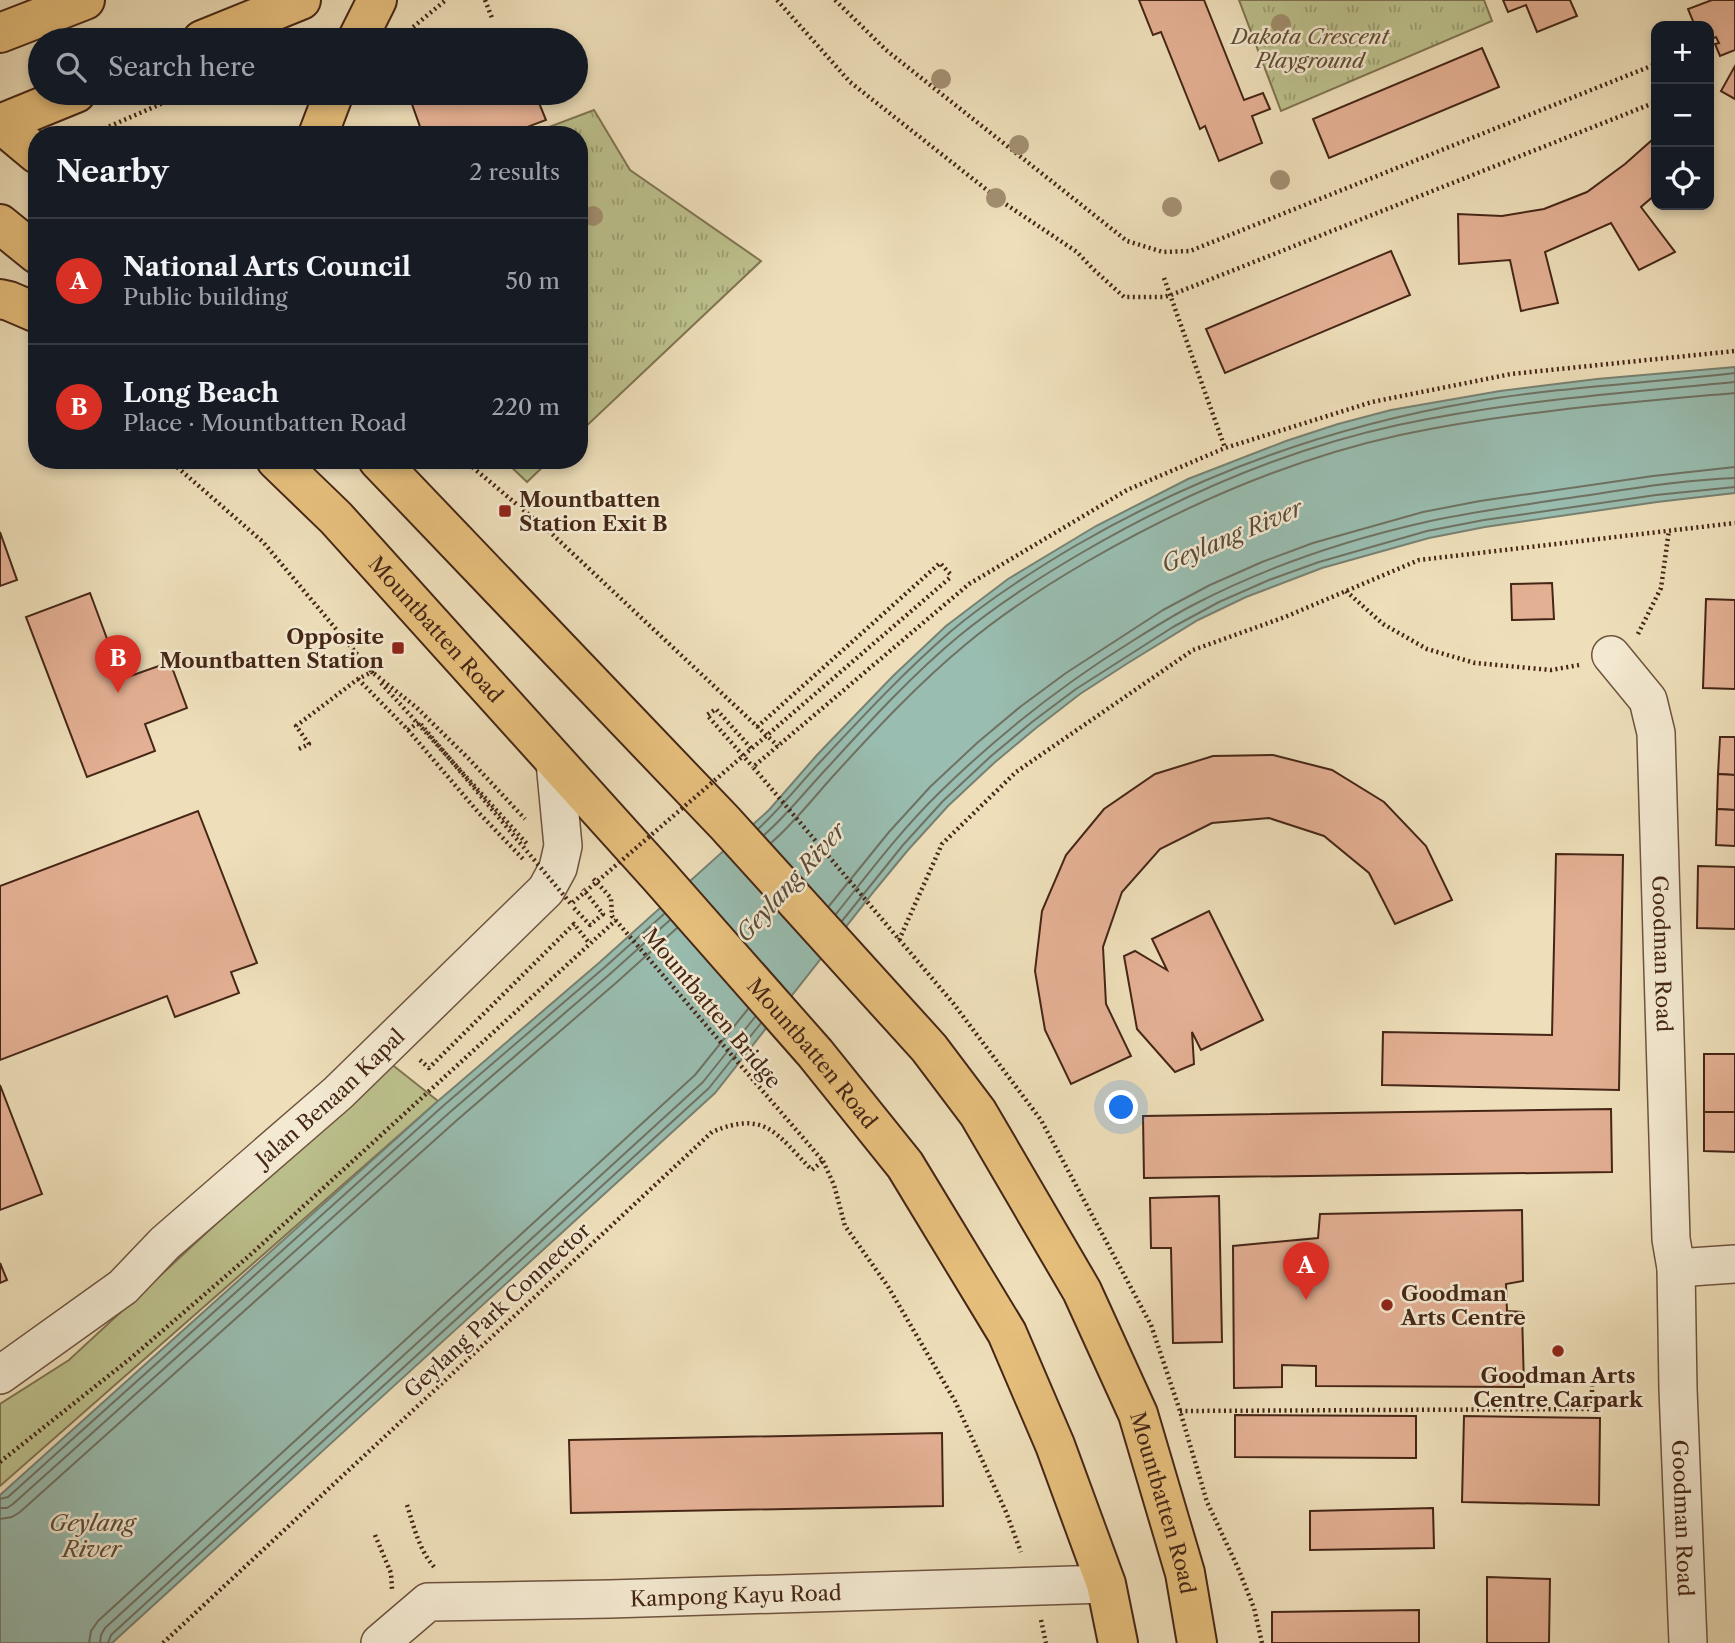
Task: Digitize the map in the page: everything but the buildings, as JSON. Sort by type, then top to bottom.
[{"type":"main road","points":[[0,33],[85,0]]},
{"type":"main road","points":[[232,28],[301,0]]},
{"type":"main road","points":[[363,28],[377,0]]},
{"type":"main road","points":[[28,146],[1,124],[47,105]]},
{"type":"main road","points":[[321,126],[329,105]]},
{"type":"main road","points":[[0,224],[28,247]]},
{"type":"main road","points":[[0,299],[28,309]]},
{"type":"main road","name":"Mountbatten Road","points":[[285,469],[336,518],[659,876],[815,1053],[905,1165],[1007,1333],[1055,1445],[1107,1584],[1118,1643]]},
{"type":"main road","name":"Mountbatten Road","points":[[387,469],[725,823],[929,1048],[978,1114],[1082,1291],[1138,1415],[1185,1573],[1196,1643]]},
{"type":"street","name":"Goodman Road","points":[[1611,655],[1648,700],[1657,733],[1671,1239],[1676,1268],[1688,1643]]},
{"type":"street","name":"Jalan Benaan Kapal","points":[[0,1375],[123,1287],[165,1242],[338,1093],[546,891],[558,868],[563,846],[555,762]]},
{"type":"street","points":[[1676,1268],[1735,1264]]},
{"type":"street","name":"Kampong Kayu Road","points":[[380,1643],[428,1602],[1107,1584]]},
{"type":"path","points":[[412,28],[446,0]]},
{"type":"path","points":[[485,0],[492,18]]},
{"type":"path","points":[[777,0],[850,82],[1001,201],[1077,252],[1124,297],[1171,295],[1651,104]]},
{"type":"path","points":[[835,0],[886,50],[1127,241],[1163,252],[1190,251],[1651,67]]},
{"type":"path","points":[[110,126],[158,105]]},
{"type":"path","points":[[1164,278],[1225,448]]},
{"type":"path","points":[[752,767],[969,584],[1127,489],[1225,448],[1372,402],[1511,374],[1735,351]]},
{"type":"path","points":[[179,469],[263,542],[372,672],[534,852],[523,860],[408,730],[358,679]]},
{"type":"path","points":[[475,469],[552,534],[778,746]]},
{"type":"path","points":[[751,748],[716,709],[708,715],[899,941],[942,844],[1016,772],[1194,650],[1285,617],[1419,560],[1735,523]]},
{"type":"path","points":[[1346,591],[1383,624],[1427,649],[1475,663],[1550,670],[1599,662],[1636,638],[1661,588],[1669,530]]},
{"type":"path","points":[[571,904],[952,576],[940,563],[757,727]]},
{"type":"path","points":[[299,749],[309,744],[296,726],[358,679],[372,672]]},
{"type":"path","name":"Mountbatten Bridge","points":[[372,672],[416,707],[469,758],[539,835],[563,846],[611,898],[612,916],[823,1161]]},
{"type":"path","points":[[408,730],[419,722],[590,925],[603,914],[581,887]]},
{"type":"path","points":[[0,1462],[131,1359],[249,1256],[616,920]]},
{"type":"path","points":[[429,1069],[574,924],[590,944]]},
{"type":"path","name":"Geylang Park Connector","points":[[163,1643],[712,1132],[739,1123],[757,1124],[770,1128],[812,1170],[823,1161]]},
{"type":"path","points":[[823,1161],[834,1185],[845,1226],[887,1285],[955,1401],[1006,1512],[1034,1587],[1046,1643]]},
{"type":"path","points":[[1180,1411],[1592,1409],[1592,1387]]},
{"type":"path","points":[[407,1505],[417,1539],[430,1563],[442,1576]]},
{"type":"path","points":[[375,1535],[391,1573],[392,1600]]},
{"type":"green space","name":"Dakota Crescent Playground","points":[[1239,0],[1484,0],[1492,21],[1281,111]]},
{"type":"green space","points":[[594,110],[630,170],[761,261],[588,424],[588,126],[552,126]]},
{"type":"green space","points":[[513,469],[541,469],[527,482]]},
{"type":"green space","points":[[390,1063],[438,1101],[0,1486],[0,1404],[69,1360]]},
{"type":"water","name":"Geylang River","points":[[1735,367],[1735,493],[1485,527],[1429,538],[1322,568],[1246,597],[1198,620],[1080,694],[994,763],[948,806],[875,890],[715,1093],[112,1643],[0,1643],[0,1495],[438,1101],[600,962],[769,810],[817,755],[893,676],[946,626],[1008,579],[1096,526],[1188,479],[1338,424],[1391,410],[1500,391]]},
{"type":"place","name":"Mountbatten Station Exit B","points":[[505,511]]},
{"type":"place","name":"Opposite Mountbatten Station","points":[[398,648]]},
{"type":"place","name":"Long Beach","points":[[118,693]]},
{"type":"place","name":"National Arts Council","points":[[1306,1300]]},
{"type":"place","name":"Goodman Arts Centre","points":[[1387,1305]]},
{"type":"place","name":"Goodman Arts Centre Carpark","points":[[1558,1351]]}]
